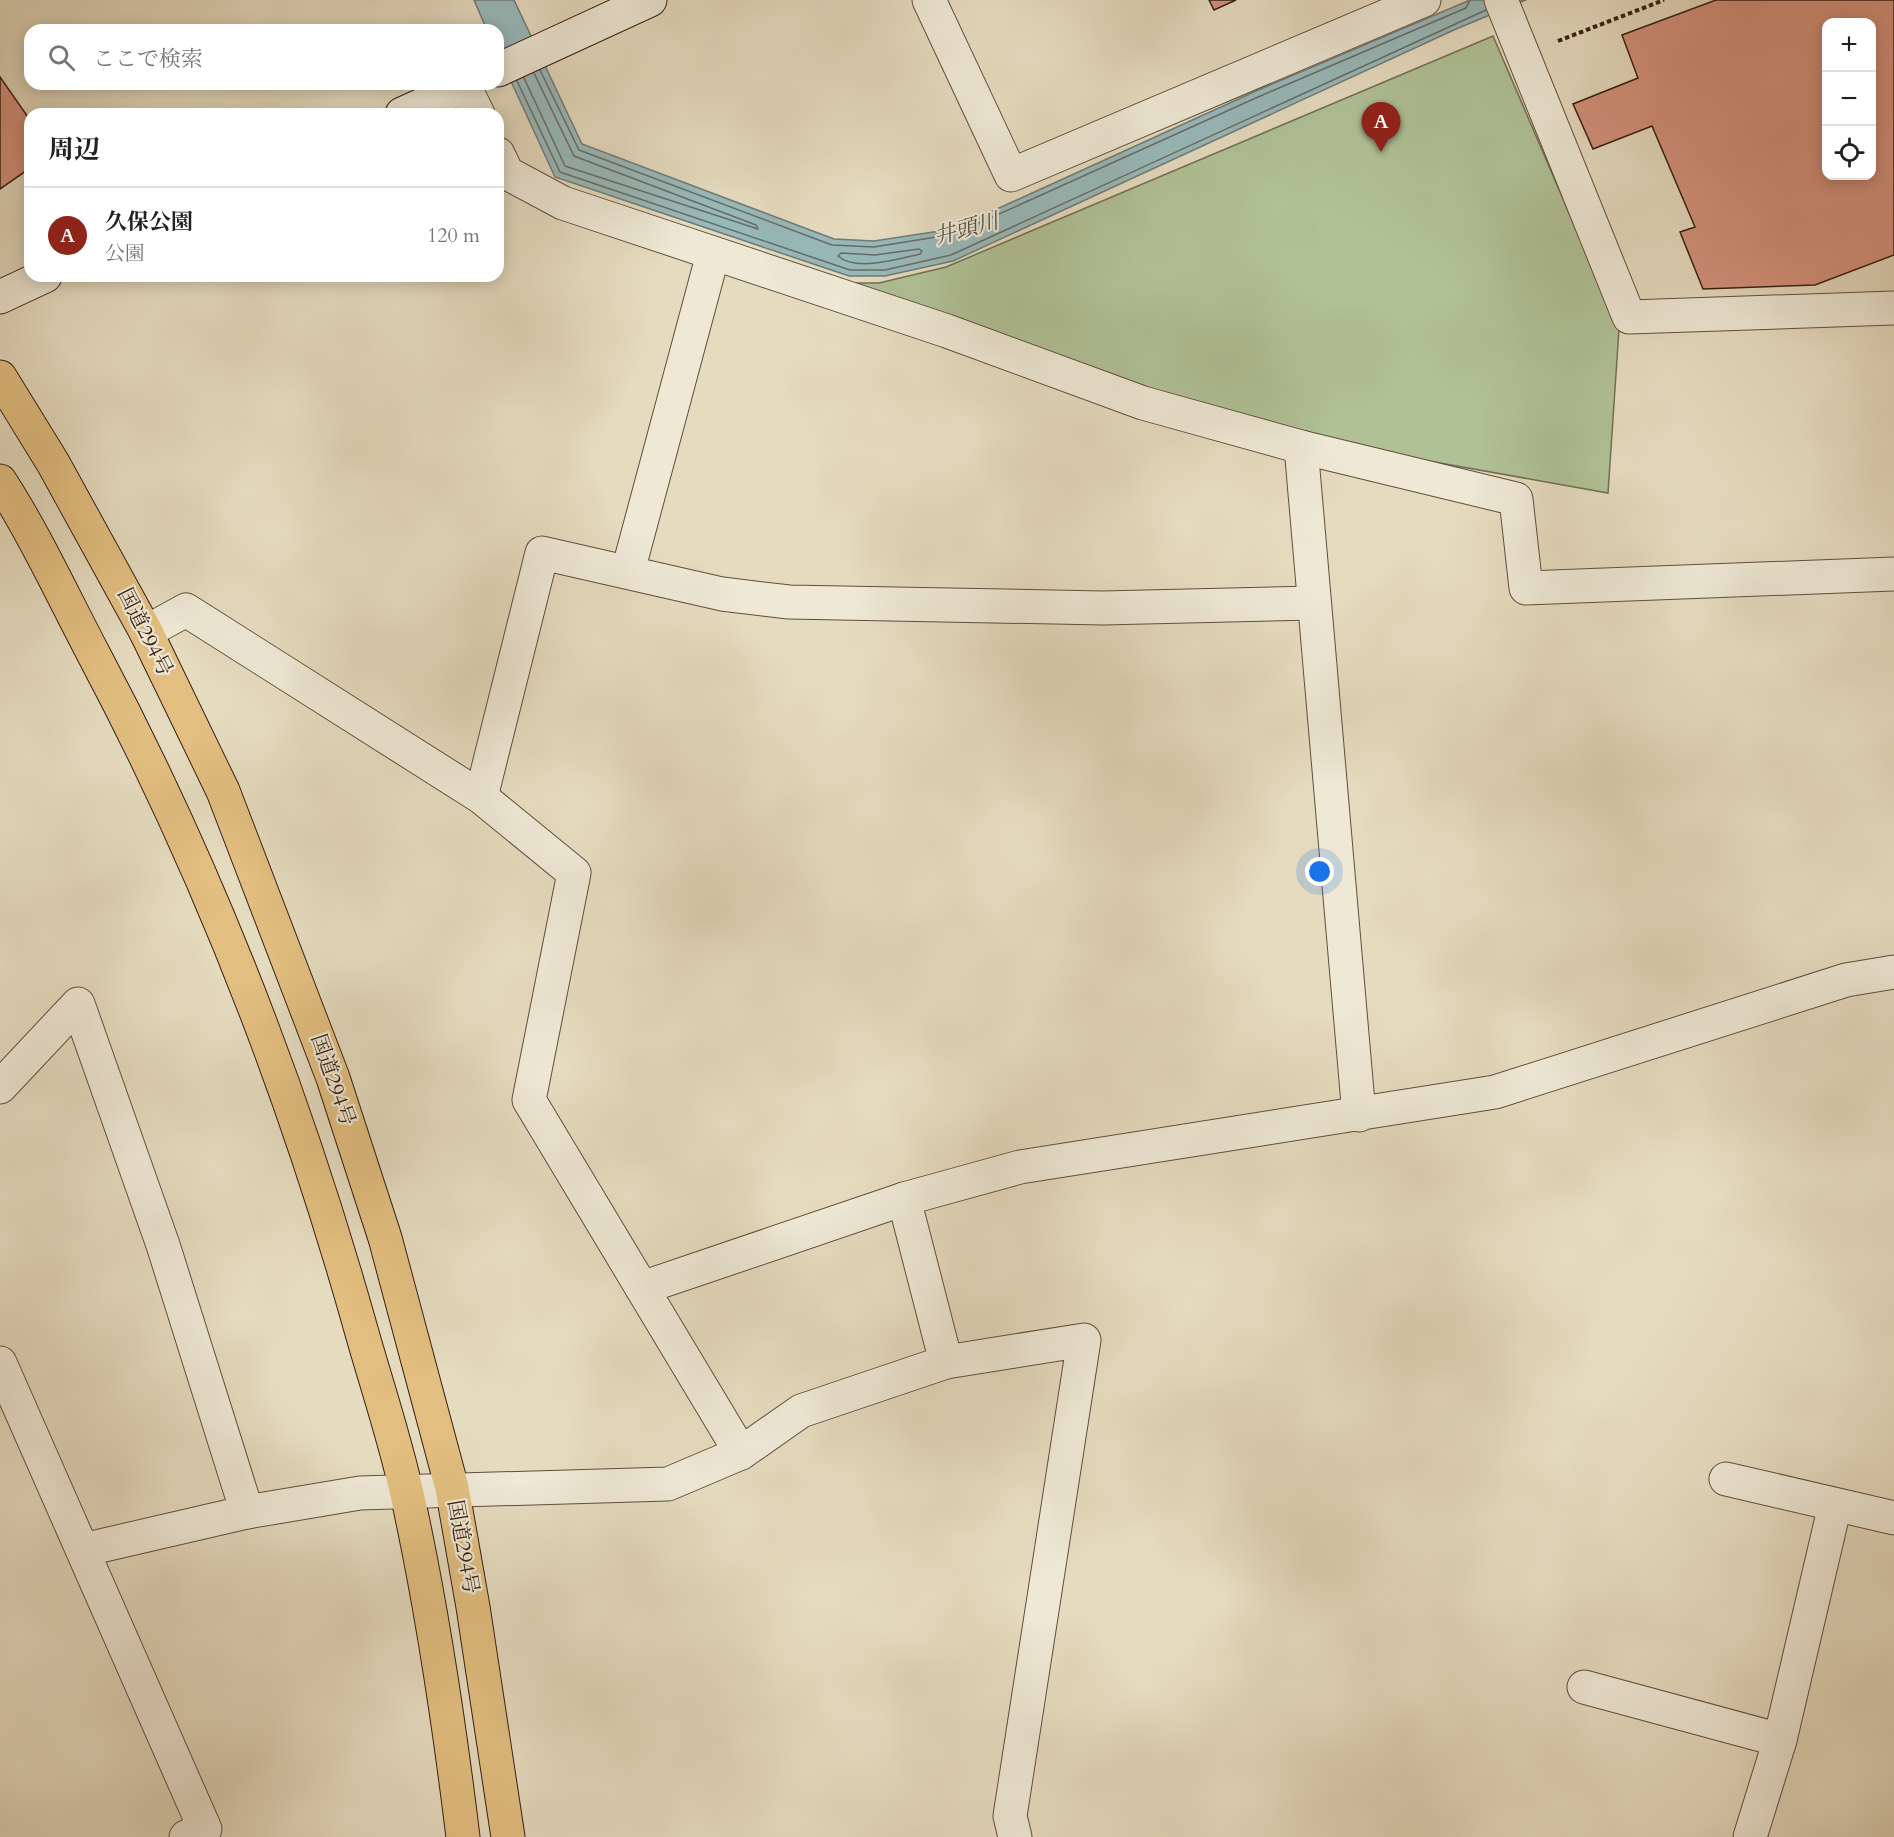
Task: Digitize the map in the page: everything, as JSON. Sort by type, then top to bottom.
[{"type":"highway","name":"国道294号","points":[[0,377],[53,463],[146,632],[223,791],[333,1078],[385,1238],[452,1488],[475,1618],[508,1837]]},
{"type":"highway","points":[[0,481],[118,700],[175,813],[228,936],[288,1093],[336,1239],[406,1491],[447,1704],[464,1837]]},
{"type":"street","points":[[504,67],[650,0]]},
{"type":"street","points":[[929,0],[1011,176],[1424,0]]},
{"type":"street","points":[[1501,0],[1629,317],[1894,308]]},
{"type":"street","points":[[423,108],[470,95]]},
{"type":"street","points":[[504,167],[507,173],[563,203],[947,331],[1143,403],[1301,447],[1516,499],[1526,588],[1894,574]]},
{"type":"street","points":[[628,570],[713,254]]},
{"type":"street","points":[[0,297],[32,282]]},
{"type":"street","points":[[1301,447],[1359,1115]]},
{"type":"street","points":[[481,797],[542,553],[628,570],[722,594],[789,602],[1103,608],[1313,603]]},
{"type":"street","points":[[146,632],[186,610],[481,797],[574,873],[530,1100],[741,1453]]},
{"type":"street","points":[[642,1288],[904,1200],[1020,1167],[1495,1092],[1846,980],[1894,972]]},
{"type":"street","points":[[0,1087],[78,1004],[163,1245],[246,1512]]},
{"type":"street","points":[[904,1200],[946,1362]]},
{"type":"street","points":[[83,1550],[246,1512],[360,1493],[452,1488],[668,1484],[741,1453],[801,1411],[946,1362],[1084,1340],[1010,1816],[1015,1837]]},
{"type":"street","points":[[0,1363],[205,1829],[186,1837]]},
{"type":"street","points":[[1726,1479],[1894,1518]]},
{"type":"street","points":[[1750,1837],[1780,1740],[1835,1504]]},
{"type":"street","points":[[1584,1687],[1780,1740]]},
{"type":"path","points":[[1555,43],[1664,0]]},
{"type":"green space","points":[[1493,36],[1619,329],[1608,493],[1137,409],[843,283],[879,283],[946,267]]},
{"type":"water","name":"井頭川","points":[[474,0],[514,0],[582,144],[834,239],[874,241],[953,229],[1256,91],[1470,0],[1526,0],[1456,29],[953,261],[885,276],[849,276],[555,177],[504,66],[504,24],[484,24]]},
{"type":"building","points":[[1209,0],[1236,0],[1214,10]]},
{"type":"building","points":[[1716,0],[1894,0],[1894,255],[1815,285],[1703,289],[1680,232],[1695,227],[1652,126],[1593,149],[1573,104],[1638,78],[1622,35]]},
{"type":"building","points":[[0,77],[24,111],[24,172],[0,189]]},
{"type":"place","name":"久保公園","points":[[1381,152]]}]
